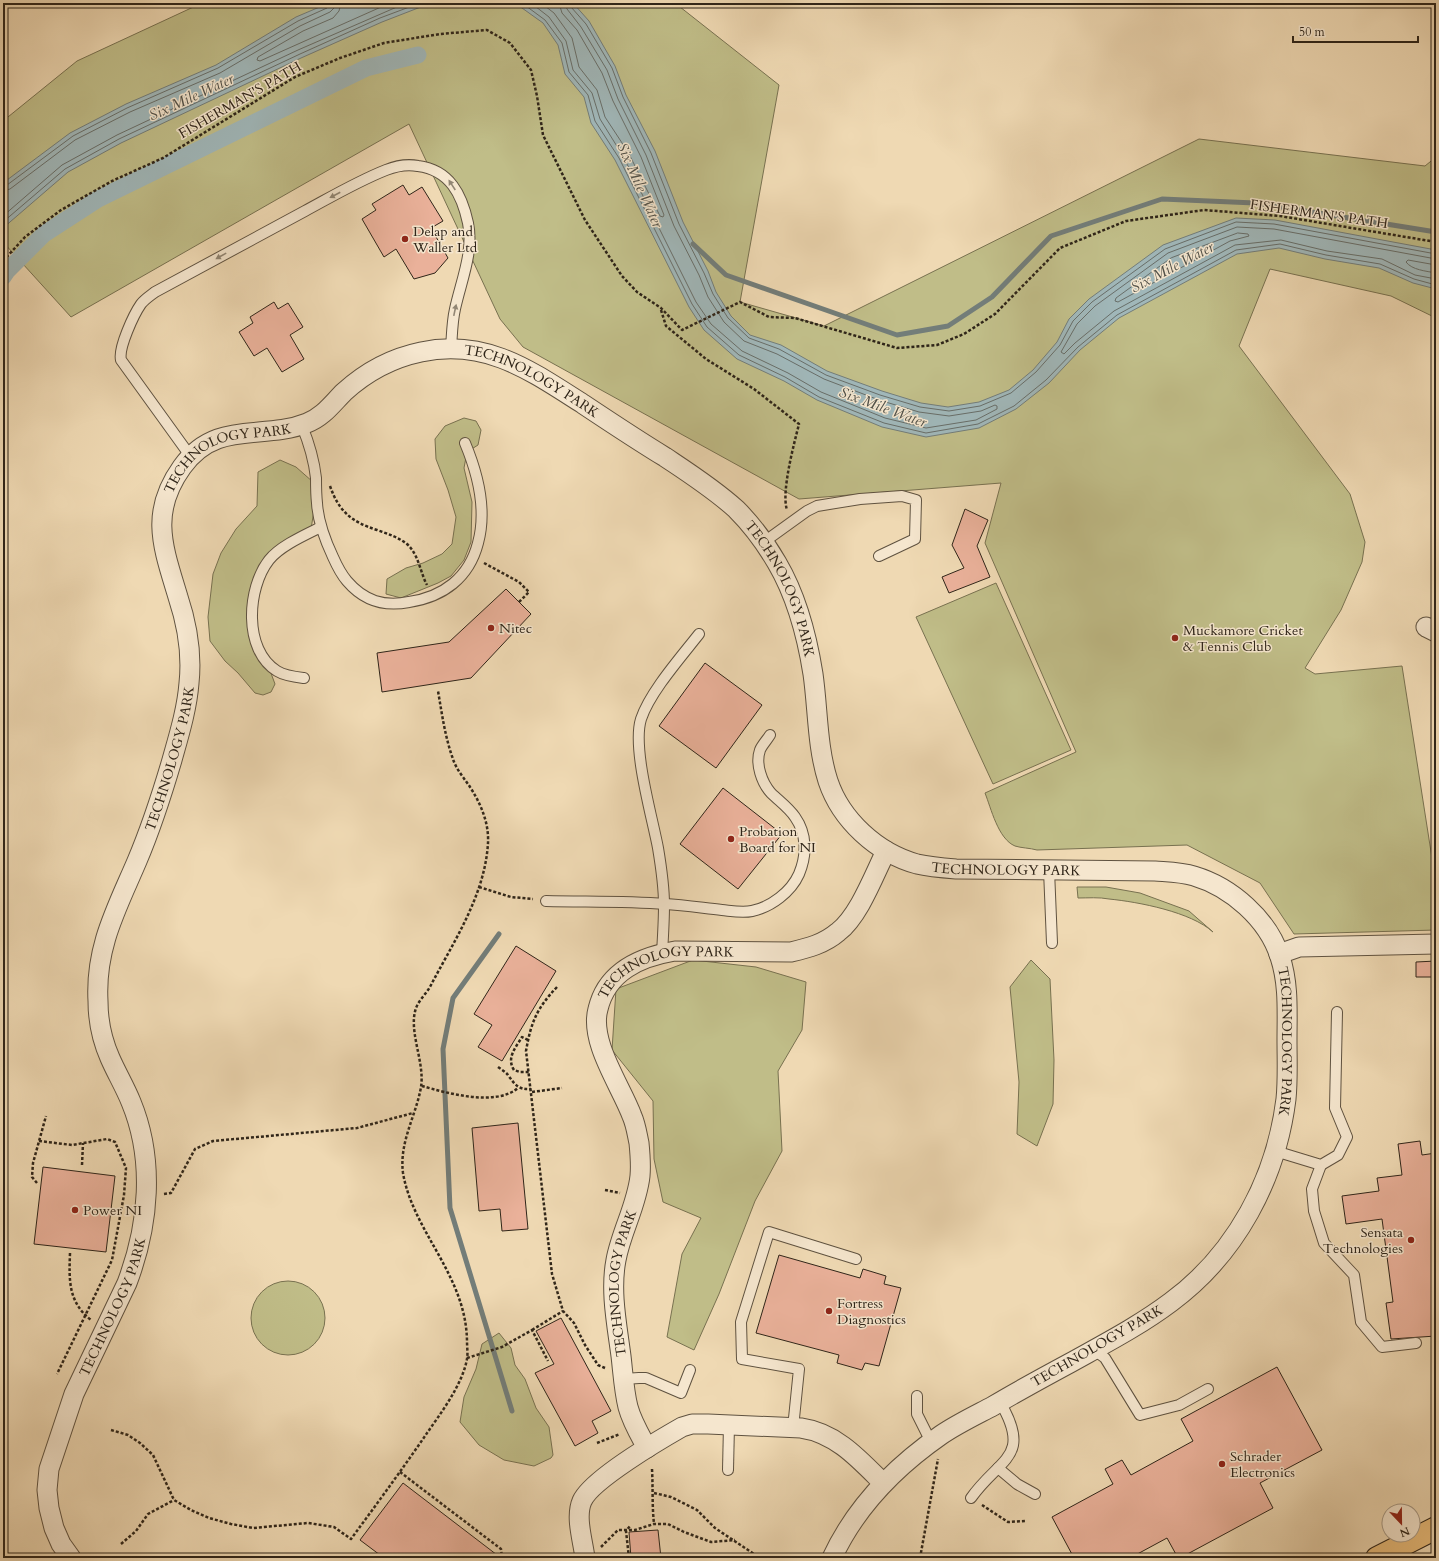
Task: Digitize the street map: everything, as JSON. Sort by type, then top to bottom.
[{"type":"highway","points":[[1377,1558],[1436,1528]]},
{"type":"street","name":"TECHNOLOGY PARK","points":[[71,1558],[61,1544],[48,1508],[47,1490],[49,1469],[74,1394],[127,1283],[139,1248],[146,1208],[147,1174],[144,1148],[134,1109],[108,1055],[102,1037],[97,999],[98,972],[103,944],[109,925],[138,859],[163,792],[183,721],[188,695],[190,673],[188,641],[181,607],[162,542],[161,524],[166,498],[180,470],[191,457],[211,442],[231,434],[287,430],[302,426],[317,419],[346,390],[370,371],[416,353],[452,348],[476,350],[500,356],[540,376],[700,480],[747,521],[764,542],[790,586],[806,636],[813,672],[822,753],[827,777],[834,796],[842,811],[854,824],[886,851],[919,865],[956,869],[1174,872],[1192,876],[1212,882],[1242,902],[1272,938],[1279,954],[1287,993],[1288,1078],[1283,1117],[1276,1151],[1261,1192],[1236,1236],[1206,1272],[1173,1301],[1153,1315],[1094,1350],[943,1434],[899,1467],[883,1483],[856,1516],[832,1558]]},
{"type":"street","name":"TECHNOLOGY PARK","points":[[647,1448],[635,1426],[628,1406],[615,1309],[614,1280],[618,1249],[632,1209],[640,1176],[639,1144],[633,1118],[606,1059],[599,1038],[597,1009],[603,995],[617,976],[636,962],[662,953],[675,951],[791,952],[807,949],[824,942],[839,932],[857,909],[886,851]]},
{"type":"street","points":[[1279,954],[1299,947],[1436,944]]},
{"type":"street","points":[[585,1557],[579,1513],[582,1501],[588,1491],[598,1482],[647,1448],[682,1426],[692,1424],[729,1425],[794,1428],[816,1431],[832,1439],[861,1460],[883,1483]]},
{"type":"lane","points":[[191,457],[121,360],[121,351],[137,310],[146,299],[155,292],[387,169],[411,165],[435,170],[446,176],[462,203],[468,223],[470,240],[454,315],[452,348]]},
{"type":"lane","points":[[302,426],[309,444],[313,463],[316,478],[317,504],[321,527],[325,539],[341,573],[347,582],[363,596],[385,604],[410,602],[432,597],[443,592],[459,578],[474,556],[481,527],[481,509],[476,475],[465,443]]},
{"type":"lane","points":[[764,542],[817,506],[838,502],[902,496],[916,500],[915,539],[879,556]]},
{"type":"lane","points":[[304,678],[290,676],[278,671],[267,662],[259,651],[254,636],[252,610],[254,593],[259,576],[270,558],[288,545],[321,527]]},
{"type":"lane","points":[[662,953],[664,904],[658,849],[641,764],[639,746],[641,720],[655,693],[699,634]]},
{"type":"lane","points":[[546,901],[664,904],[741,912],[752,911],[769,904],[778,898],[794,881],[804,860],[805,844],[794,815],[770,792],[761,774],[759,753],[770,735]]},
{"type":"lane","points":[[1049,870],[1052,943]]},
{"type":"lane","points":[[1337,1012],[1336,1108],[1347,1137],[1338,1155],[1321,1165],[1312,1189],[1314,1211],[1324,1243],[1354,1275],[1361,1322],[1382,1347],[1416,1343]]},
{"type":"lane","points":[[1276,1151],[1321,1165]]},
{"type":"lane","points":[[794,1428],[799,1369],[742,1359],[742,1322],[769,1232],[856,1259]]},
{"type":"lane","points":[[1094,1350],[1105,1358],[1140,1415],[1179,1405],[1208,1388]]},
{"type":"lane","points":[[624,1379],[646,1378],[681,1394],[690,1370]]},
{"type":"lane","points":[[916,1396],[917,1414],[931,1442]]},
{"type":"lane","points":[[971,1498],[980,1486],[1009,1456],[1014,1438],[1013,1426],[1000,1402]]},
{"type":"lane","points":[[728,1470],[729,1425]]},
{"type":"lane","points":[[998,1468],[1017,1484],[1035,1494]]},
{"type":"path","name":"FISHERMAN'S PATH","points":[[3,261],[25,237],[61,210],[112,181],[163,158],[295,77],[340,58],[384,43],[440,34],[488,30],[510,43],[531,70],[543,135],[585,220],[622,276],[638,292],[661,308],[682,330],[740,302],[769,317],[796,318],[897,348],[938,345],[964,334],[995,314],[1060,248],[1126,221],[1204,210],[1280,216],[1436,242]]},
{"type":"path","points":[[661,308],[666,326],[706,359],[754,389],[799,424],[791,455],[785,502],[791,523]]},
{"type":"path","points":[[329,484],[341,507],[354,520],[396,536],[408,545],[415,555],[432,597]]},
{"type":"path","points":[[474,556],[519,582],[529,592],[519,602]]},
{"type":"path","points":[[111,1430],[128,1435],[140,1443],[153,1456],[174,1500],[191,1510],[209,1518],[253,1528],[308,1523],[334,1527],[351,1539],[451,1399],[467,1358],[467,1322],[464,1311],[443,1262],[407,1191],[403,1171],[403,1154],[406,1132],[414,1113],[422,1086],[421,1064],[414,1026],[416,1008],[429,989],[468,914],[485,866],[488,846],[488,830],[483,812],[472,790],[453,760],[446,735],[438,691]]},
{"type":"path","points":[[479,886],[510,897],[546,901]]},
{"type":"path","points":[[557,987],[544,1000],[533,1021],[526,1051],[552,1274],[563,1311],[574,1323],[585,1345],[598,1365],[624,1379]]},
{"type":"path","points":[[528,1040],[522,1036],[513,1050],[510,1059],[511,1066],[514,1070],[529,1072]]},
{"type":"path","points":[[498,1067],[508,1074],[518,1088],[531,1090],[562,1088]]},
{"type":"path","points":[[422,1086],[471,1098],[504,1095],[513,1092],[518,1088]]},
{"type":"path","points":[[163,1194],[171,1193],[195,1149],[213,1141],[357,1128],[414,1113]]},
{"type":"path","points":[[37,1183],[32,1177],[32,1170],[46,1116]]},
{"type":"path","points":[[39,1141],[72,1145],[107,1139],[115,1142],[126,1168],[124,1195],[112,1260],[84,1315],[57,1374]]},
{"type":"path","points":[[82,1165],[83,1143]]},
{"type":"path","points":[[70,1253],[69,1270],[73,1298],[77,1307],[84,1315],[104,1330]]},
{"type":"path","points":[[467,1358],[502,1347],[563,1311]]},
{"type":"path","points":[[532,1330],[548,1361]]},
{"type":"path","points":[[598,1443],[635,1426]]},
{"type":"path","points":[[920,1558],[939,1460],[931,1442]]},
{"type":"path","points":[[652,1469],[654,1493],[652,1504],[654,1524]]},
{"type":"path","points":[[400,1472],[501,1550],[502,1558]]},
{"type":"path","points":[[654,1493],[671,1497],[697,1510],[715,1528],[760,1558]]},
{"type":"path","points":[[971,1498],[1008,1522],[1026,1521]]},
{"type":"path","points":[[121,1544],[136,1531],[148,1514],[174,1500]]},
{"type":"path","points":[[585,1557],[595,1554],[618,1530],[635,1530],[654,1524],[668,1524],[684,1532],[711,1542],[735,1540]]},
{"type":"path","points":[[629,1558],[626,1531],[630,1526]]},
{"type":"shaded area","points":[[202,3],[675,3],[779,85],[740,302],[824,326],[1199,139],[1425,166],[1436,157],[1436,318],[1391,296],[1270,269],[1239,346],[1350,494],[1365,542],[1362,562],[1341,610],[1305,668],[1315,674],[1402,666],[1436,884],[1436,930],[1294,934],[1260,883],[1187,845],[1037,850],[1017,847],[1009,842],[1004,837],[996,822],[985,793],[1076,752],[985,543],[1001,483],[799,499],[523,347],[500,319],[409,124],[71,317],[3,242],[3,121],[77,61]]},
{"type":"shaded area","points":[[464,418],[476,421],[481,430],[478,445],[467,452],[464,468],[472,502],[471,542],[464,560],[451,576],[438,583],[401,598],[386,594],[387,579],[406,568],[423,563],[442,554],[452,544],[456,517],[448,490],[436,459],[435,439],[445,426]]},
{"type":"shaded area","points":[[280,460],[296,467],[313,482],[315,504],[311,529],[277,555],[257,588],[253,625],[275,684],[271,692],[263,695],[255,693],[238,673],[225,661],[210,641],[208,617],[213,574],[221,553],[236,529],[257,506],[258,472]]},
{"type":"shaded area","points":[[996,583],[1071,750],[993,784],[916,617]]},
{"type":"shaded area","points":[[1077,887],[1106,887],[1140,893],[1189,911],[1213,932],[1192,919],[1149,905],[1105,898],[1078,898]]},
{"type":"shaded area","points":[[693,960],[756,967],[806,982],[802,1030],[778,1071],[782,1151],[755,1201],[719,1294],[694,1350],[667,1337],[682,1254],[701,1218],[663,1202],[654,1159],[653,1101],[612,1050],[616,989]]},
{"type":"shaded area","points":[[1031,960],[1050,979],[1054,1060],[1053,1104],[1037,1146],[1017,1134],[1019,1082],[1010,987]]},
{"type":"shaded area","points":[[288,1281],[302,1284],[314,1292],[322,1304],[325,1318],[322,1332],[314,1344],[302,1352],[288,1355],[274,1352],[262,1344],[254,1332],[251,1318],[254,1304],[262,1292],[274,1284]]},
{"type":"shaded area","points":[[499,1333],[511,1348],[515,1365],[525,1379],[536,1408],[549,1427],[553,1455],[551,1458],[534,1466],[504,1460],[479,1445],[460,1422],[464,1397],[476,1369],[482,1344]]},
{"type":"water","name":"Six Mile Water","points":[[329,3],[431,3],[382,22],[301,58],[121,143],[68,172],[3,228],[3,183],[70,133],[126,104],[216,65],[296,17]]},
{"type":"water","name":"Six Mile Water","points":[[515,3],[573,3],[589,21],[615,66],[626,95],[655,151],[683,222],[708,271],[716,292],[731,316],[750,335],[781,345],[827,371],[882,391],[921,403],[948,407],[979,402],[1009,390],[1033,370],[1057,342],[1069,319],[1089,299],[1163,245],[1236,218],[1275,220],[1436,250],[1436,289],[1413,283],[1379,268],[1325,259],[1279,248],[1237,254],[1119,318],[1080,350],[1049,383],[1016,409],[979,428],[926,437],[882,427],[817,400],[784,381],[737,359],[704,330],[689,307],[615,160],[591,123],[584,97],[565,74],[558,45],[543,23]]},
{"type":"building","name":"Delap and Waller Ltd","points":[[403,185],[409,195],[422,187],[443,221],[431,228],[448,258],[435,273],[414,279],[396,249],[384,257],[362,219],[376,210],[372,204]]},
{"type":"building","points":[[274,302],[278,309],[288,303],[303,327],[290,335],[304,359],[282,372],[267,348],[254,356],[239,332],[253,323],[250,317]]},
{"type":"building","points":[[965,509],[988,520],[977,546],[990,577],[949,593],[942,577],[964,568],[952,545]]},
{"type":"building","name":"Nitec","points":[[506,589],[531,614],[471,678],[382,692],[377,653],[449,642]]},
{"type":"building","points":[[705,663],[762,705],[716,768],[659,726]]},
{"type":"building","name":"Probation Board for NI","points":[[723,788],[782,834],[738,889],[680,844]]},
{"type":"building","points":[[516,946],[556,971],[502,1061],[478,1047],[492,1025],[474,1014]]},
{"type":"building","points":[[1436,961],[1436,977],[1416,977],[1416,962]]},
{"type":"building","points":[[518,1123],[528,1229],[502,1231],[500,1209],[479,1211],[472,1128]]},
{"type":"building","name":"Sensata Technologies","points":[[1420,1141],[1422,1155],[1436,1153],[1436,1336],[1391,1339],[1386,1303],[1393,1302],[1382,1219],[1346,1224],[1342,1196],[1379,1191],[1377,1178],[1402,1175],[1398,1144]]},
{"type":"building","name":"Power NI","points":[[43,1167],[115,1176],[106,1252],[34,1244]]},
{"type":"building","name":"Fortress Diagnostics","points":[[779,1255],[860,1278],[863,1269],[886,1276],[884,1284],[901,1288],[879,1366],[865,1363],[862,1370],[837,1363],[839,1355],[756,1333]]},
{"type":"building","points":[[561,1318],[611,1411],[592,1421],[598,1433],[575,1446],[535,1373],[554,1364],[536,1331]]},
{"type":"building","name":"Schrader Electronics","points":[[1277,1367],[1322,1450],[1260,1483],[1273,1508],[1180,1558],[1178,1558],[1167,1538],[1130,1558],[1074,1558],[1052,1517],[1113,1484],[1105,1469],[1122,1460],[1131,1475],[1193,1441],[1181,1419]]},
{"type":"building","points":[[403,1483],[501,1558],[384,1558],[360,1540]]},
{"type":"building","points":[[658,1530],[661,1558],[631,1558],[629,1532]]},
{"type":"waterway","points":[[3,277],[7,271],[44,234],[98,199],[366,68],[418,55]]},
{"type":"waterway","points":[[693,244],[726,275],[897,335],[948,326],[992,297],[1051,236],[1162,199],[1255,203],[1436,232]]},
{"type":"waterway","points":[[499,934],[453,998],[443,1049],[450,1208],[512,1411]]},
{"type":"place","name":"Delap and Waller Ltd","points":[[405,239]]},
{"type":"place","name":"Nitec","points":[[491,628]]},
{"type":"place","name":"Muckamore Cricket & Tennis Club","points":[[1175,638]]},
{"type":"place","name":"Probation Board for NI","points":[[731,839]]},
{"type":"place","name":"Power NI","points":[[75,1210]]},
{"type":"place","name":"Sensata Technologies","points":[[1411,1240]]},
{"type":"place","name":"Fortress Diagnostics","points":[[829,1311]]},
{"type":"place","name":"Schrader Electronics","points":[[1222,1464]]}]
